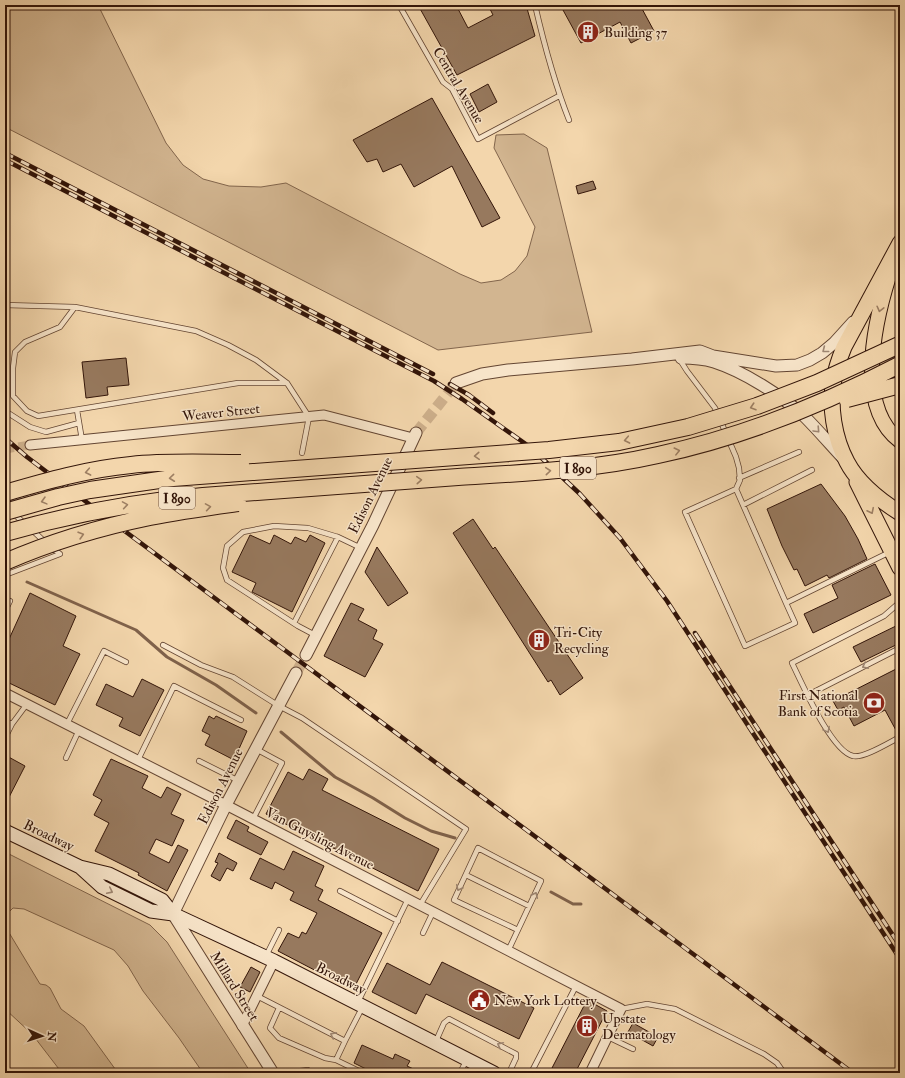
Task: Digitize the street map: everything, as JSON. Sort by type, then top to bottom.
[{"type":"highway","points":[[900,244],[844,346],[838,362],[832,394],[833,412],[838,436],[848,463],[900,568]]},
{"type":"highway","name":"I 890","points":[[5,512],[58,497],[146,481],[549,450],[619,442],[653,435],[722,417],[757,406],[817,383],[900,338]]},
{"type":"highway","name":"I 890","points":[[5,533],[71,515],[149,502],[203,496],[551,470],[622,462],[693,447],[764,425],[797,413],[847,391],[899,365]]},
{"type":"highway","points":[[797,413],[900,385]]},
{"type":"highway","points":[[5,493],[69,476],[115,467],[144,464],[201,463],[351,465]]},
{"type":"highway","points":[[848,463],[870,491],[900,513]]},
{"type":"highway","points":[[5,562],[69,539],[151,517],[352,485]]},
{"type":"main road","points":[[900,244],[876,325],[872,373],[876,403],[880,416],[888,428],[900,441]]},
{"type":"main road","name":"Broadway","points":[[5,830],[80,867],[102,887],[152,911],[173,914],[270,960],[494,1073]]},
{"type":"street","points":[[456,383],[482,374],[508,370],[679,356],[700,351],[713,356],[776,366],[798,365],[822,353],[834,343],[854,320],[868,300]]},
{"type":"street","points":[[679,356],[713,361],[736,371],[764,387],[792,406],[848,463]]},
{"type":"street","name":"Weaver Street","points":[[30,445],[82,441],[324,415],[415,435]]},
{"type":"street","name":"Edison Avenue","points":[[306,655],[361,548],[415,435]]},
{"type":"street","name":"Edison Avenue","points":[[173,914],[226,805],[296,673]]},
{"type":"street","name":"Van Guysling Avenue","points":[[5,693],[253,818],[621,1009]]},
{"type":"street","name":"Millard Street","points":[[173,914],[242,1026],[273,1073]]},
{"type":"street","points":[[242,1026],[257,996],[270,960]]},
{"type":"street","points":[[590,1073],[621,1009]]},
{"type":"lane","name":"Central Avenue","points":[[399,5],[443,82],[452,89],[478,139],[559,96]]},
{"type":"lane","points":[[534,5],[559,96],[569,120]]},
{"type":"lane","points":[[5,305],[75,307],[196,331],[228,346],[256,360],[287,383],[309,417],[302,453]]},
{"type":"lane","points":[[75,307],[60,327],[25,342],[15,352],[13,368],[13,396],[27,411],[38,416],[238,383],[287,383]]},
{"type":"lane","points":[[679,356],[687,371],[715,408],[739,468],[740,478],[736,489],[795,623],[745,646],[685,512],[736,489]]},
{"type":"lane","points":[[77,410],[82,441]]},
{"type":"lane","points":[[5,411],[30,427],[46,432],[79,423]]},
{"type":"lane","points":[[740,478],[799,452]]},
{"type":"lane","points":[[743,505],[812,470]]},
{"type":"lane","points":[[5,506],[60,554],[5,575]]},
{"type":"lane","points":[[316,636],[227,580],[223,568],[227,546],[242,532],[274,526],[308,528],[338,537],[361,548]]},
{"type":"lane","points":[[294,623],[338,537]]},
{"type":"lane","points":[[786,603],[891,551]]},
{"type":"lane","points":[[5,611],[10,601]]},
{"type":"lane","points":[[900,602],[884,616],[792,663],[831,738],[843,752],[853,757],[868,753],[900,737]]},
{"type":"lane","points":[[163,645],[201,665],[233,677],[279,706],[302,718],[466,829],[420,905]]},
{"type":"lane","points":[[808,695],[900,648]]},
{"type":"lane","points":[[67,724],[104,651],[126,662]]},
{"type":"lane","points":[[138,760],[174,686],[240,720]]},
{"type":"lane","points":[[5,738],[12,724],[27,704]]},
{"type":"lane","points":[[5,721],[12,724]]},
{"type":"lane","points":[[66,758],[79,730]]},
{"type":"lane","points":[[253,818],[282,763],[256,749]]},
{"type":"lane","points":[[199,761],[239,781]]},
{"type":"lane","points":[[508,951],[518,930],[529,906],[541,881],[478,848],[454,900],[518,930]]},
{"type":"lane","points":[[466,875],[529,906]]},
{"type":"lane","points":[[340,890],[398,920]]},
{"type":"lane","points":[[336,1060],[398,920],[409,899]]},
{"type":"lane","points":[[423,933],[433,912]]},
{"type":"lane","points":[[270,960],[279,930]]},
{"type":"lane","points":[[531,1073],[576,986]]},
{"type":"lane","points":[[257,996],[345,1041]]},
{"type":"lane","points":[[621,1009],[647,1004],[675,1009],[764,1054],[778,1063],[784,1073]]},
{"type":"lane","points":[[279,1008],[270,1028],[279,1038],[325,1058],[336,1060],[363,1073]]},
{"type":"lane","points":[[435,1043],[444,1023],[449,1019],[516,1054],[516,1058],[509,1073]]},
{"type":"lane","points":[[608,1037],[632,1049]]},
{"type":"lane","points":[[460,1073],[466,1059]]},
{"type":"lane","points":[[297,1073],[308,1070],[311,1073]]},
{"type":"shaded area","points":[[5,5],[98,5],[166,143],[183,165],[203,179],[229,186],[261,187],[286,183],[460,274],[481,283],[501,280],[515,271],[527,256],[535,227],[494,148],[496,135],[524,134],[547,148],[592,332],[438,350],[5,127]]},
{"type":"shaded area","points":[[5,852],[150,925],[167,942],[251,1073],[203,1073],[179,1038],[143,991],[128,966],[114,950],[24,909],[13,908],[5,916]]},
{"type":"shaded area","points":[[5,926],[40,984],[46,985],[50,988],[61,1009],[84,1026],[118,1073],[62,1073],[32,1034],[5,1009]]},
{"type":"building","points":[[418,5],[456,5],[468,28],[493,15],[488,5],[526,5],[535,36],[457,75]]},
{"type":"building","name":"Building 37","points":[[572,5],[640,5],[654,31],[631,43],[620,22],[581,43],[563,10]]},
{"type":"building","points":[[488,84],[497,102],[479,112],[470,94]]},
{"type":"building","points":[[432,98],[500,218],[482,227],[452,166],[414,187],[401,164],[383,172],[377,159],[367,162],[353,140]]},
{"type":"building","points":[[593,181],[596,189],[578,194],[576,186]]},
{"type":"building","points":[[126,358],[129,385],[107,387],[108,395],[86,398],[82,362]]},
{"type":"building","points":[[821,484],[845,516],[867,559],[829,578],[827,575],[805,586],[797,569],[794,570],[782,546],[767,509]]},
{"type":"building","name":"Tri-City Recycling","points":[[473,519],[493,549],[495,547],[583,678],[560,695],[551,680],[548,682],[453,533]]},
{"type":"building","points":[[250,535],[270,544],[274,535],[291,544],[295,537],[306,542],[310,535],[325,543],[292,612],[252,592],[256,583],[232,572]]},
{"type":"building","points":[[377,547],[408,593],[388,606],[365,572]]},
{"type":"building","points":[[875,564],[891,595],[813,633],[804,614],[838,598],[832,585]]},
{"type":"building","points":[[30,593],[76,616],[63,646],[80,654],[55,705],[5,681],[5,648]]},
{"type":"building","points":[[351,603],[364,609],[358,620],[377,630],[373,639],[383,644],[365,677],[324,656]]},
{"type":"building","points":[[900,624],[900,643],[861,662],[853,647]]},
{"type":"building","points":[[900,667],[900,733],[898,734],[885,710],[854,726],[844,707],[838,710],[833,701]]},
{"type":"building","points":[[142,679],[164,690],[140,736],[119,726],[123,718],[96,705],[106,684],[133,697]]},
{"type":"building","points":[[209,716],[214,719],[216,716],[247,731],[234,760],[205,745],[210,735],[202,731]]},
{"type":"building","points":[[5,755],[25,766],[5,805]]},
{"type":"building","points":[[111,759],[148,776],[142,788],[161,798],[167,787],[181,794],[171,814],[184,820],[172,846],[156,839],[149,853],[169,863],[178,845],[188,850],[167,891],[138,875],[139,873],[95,851],[109,823],[94,815],[102,800],[93,795]]},
{"type":"building","points":[[309,769],[328,779],[322,790],[439,849],[418,891],[266,814],[288,772],[303,780]]},
{"type":"building","points":[[236,820],[249,827],[247,831],[268,842],[261,855],[227,838]]},
{"type":"building","points":[[293,851],[324,866],[315,886],[323,890],[318,900],[382,933],[355,986],[326,971],[324,975],[278,951],[288,933],[299,938],[302,932],[306,934],[317,913],[290,900],[294,892],[275,882],[272,889],[250,879],[260,858],[284,870]]},
{"type":"building","points":[[219,853],[237,863],[233,871],[227,868],[220,881],[211,876],[218,863],[215,862]]},
{"type":"building","points":[[442,962],[534,1008],[519,1039],[426,994],[416,1014],[372,992],[387,963],[430,985]]},
{"type":"building","points":[[251,967],[260,972],[250,992],[240,987]]},
{"type":"building","name":"Upstate Dermatology","points":[[587,1000],[607,1011],[575,1073],[561,1073],[552,1068]]},
{"type":"building","points":[[633,1023],[658,1037],[653,1046],[628,1032]]},
{"type":"building","points":[[362,1045],[393,1059],[395,1054],[410,1061],[407,1066],[422,1073],[374,1073],[354,1063]]},
{"type":"waterway","points":[[27,582],[136,630],[167,657],[216,685],[256,713]]},
{"type":"waterway","points":[[281,732],[335,777],[405,818],[431,831],[455,838]]},
{"type":"waterway","points":[[551,892],[573,904],[581,904]]},
{"type":"tunnel","points":[[416,433],[456,383]]},
{"type":"tunnel","points":[[5,449],[30,445]]},
{"type":"tunnel","points":[[296,673],[306,655]]},
{"type":"railway","points":[[5,153],[433,374]]},
{"type":"railway","points":[[5,160],[434,381],[530,447],[580,494],[620,538],[667,601],[900,959]]},
{"type":"railway","points":[[450,384],[469,395],[493,413]]},
{"type":"railway","points":[[5,438],[27,457],[130,535],[853,1073]]},
{"type":"railway","points":[[695,633],[900,946]]},
{"type":"place","name":"Building 37","points":[[588,32]]},
{"type":"place","name":"Tri-City Recycling","points":[[539,640]]},
{"type":"place","name":"First National Bank of Scotia","points":[[874,703]]},
{"type":"place","name":"New York Lottery","points":[[479,1000]]},
{"type":"place","name":"Upstate Dermatology","points":[[587,1026]]}]
